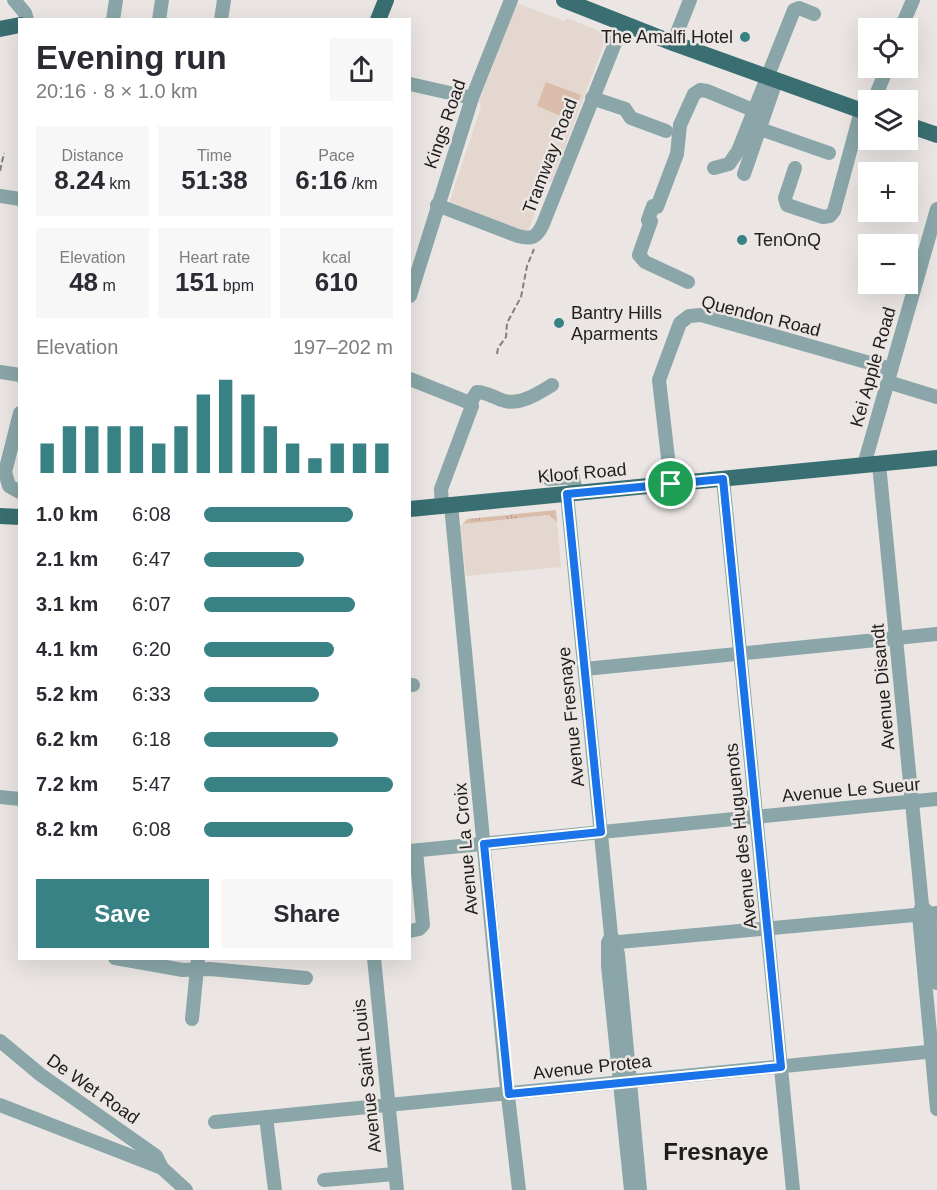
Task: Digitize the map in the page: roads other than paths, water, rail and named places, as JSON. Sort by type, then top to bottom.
[{"type":"main road","points":[[370,18],[375,0]]},
{"type":"main road","points":[[379,18],[386,0]]},
{"type":"main road","points":[[564,0],[771,80],[858,105]]},
{"type":"main road","points":[[0,29],[18,25]]},
{"type":"main road","points":[[918,128],[937,135]]},
{"type":"main road","name":"Kloof Road","points":[[411,508],[937,458]]},
{"type":"main road","points":[[0,516],[18,517]]},
{"type":"street","points":[[14,0],[26,18]]},
{"type":"street","points":[[113,18],[116,0]]},
{"type":"street","points":[[159,18],[162,0]]},
{"type":"street","points":[[221,18],[224,0]]},
{"type":"street","name":"Kings Road","points":[[411,288],[414,263],[437,205],[472,98],[511,0]]},
{"type":"street","points":[[673,43],[690,0]]},
{"type":"street","points":[[906,18],[913,0]]},
{"type":"street","points":[[744,174],[760,129],[771,80],[794,10],[799,8],[814,14]]},
{"type":"street","name":"Tramway Road","points":[[437,205],[518,236],[533,238],[543,224],[623,23]]},
{"type":"street","points":[[714,168],[729,164],[734,158],[753,110],[771,80]]},
{"type":"street","points":[[411,84],[472,98]]},
{"type":"street","points":[[688,282],[645,262],[639,255],[651,221],[648,220],[654,206],[657,207],[677,154],[680,125],[694,94],[700,90],[753,110]]},
{"type":"street","points":[[592,98],[625,110],[630,118],[666,130]]},
{"type":"street","points":[[760,129],[829,153]]},
{"type":"street","points":[[795,168],[785,198],[788,206],[826,218],[834,211],[858,136]]},
{"type":"street","points":[[0,196],[18,199]]},
{"type":"street","name":"Kei Apple Road","points":[[871,464],[890,376],[936,217]]},
{"type":"street","name":"Quendon Road","points":[[671,484],[658,383],[677,328],[684,318],[701,315],[890,376]]},
{"type":"street","points":[[0,372],[18,375]]},
{"type":"street","points":[[890,376],[937,397]]},
{"type":"street","points":[[411,379],[470,403],[474,394],[479,392],[509,402],[531,397],[552,385]]},
{"type":"street","name":"Avenue La Croix","points":[[470,403],[472,410],[441,489],[446,505],[484,844],[519,1190]]},
{"type":"street","points":[[18,421],[5,476],[13,491],[18,492]]},
{"type":"street","name":"Avenue Disandt","points":[[871,464],[896,638],[912,802],[927,912],[933,981],[937,1109]]},
{"type":"street","points":[[549,479],[573,477],[572,493]]},
{"type":"street","name":"Avenue des Huguenots","points":[[723,479],[793,1190]]},
{"type":"street","name":"Avenue Fresnaye","points":[[572,493],[585,669],[625,1082],[631,1190]]},
{"type":"street","points":[[585,669],[937,634]]},
{"type":"street","points":[[0,797],[18,799]]},
{"type":"street","name":"Avenue Le Sueur","points":[[413,851],[937,799]]},
{"type":"street","points":[[411,931],[419,929],[423,925],[413,851]]},
{"type":"street","points":[[612,941],[927,912]]},
{"type":"street","points":[[125,960],[160,967],[197,964],[306,978]]},
{"type":"street","name":"Avenue Saint Louis","points":[[374,960],[397,1190]]},
{"type":"street","points":[[192,1019],[197,964]]},
{"type":"street","name":"De Wet Road","points":[[0,1041],[41,1075],[156,1156],[162,1168],[186,1190]]},
{"type":"street","name":"Avenue Protea","points":[[215,1122],[934,1051]]},
{"type":"street","name":"Avenue Fresnaye","points":[[625,1082],[640,1190]]},
{"type":"street","points":[[0,1105],[162,1168]]},
{"type":"street","points":[[267,1118],[275,1190]]},
{"type":"street","points":[[324,1180],[395,1173]]},
{"type":"place","name":"The Amalfi Hotel","points":[[745,37]]},
{"type":"place","name":"TenOnQ","points":[[742,240]]},
{"type":"place","name":"Bantry Hills Aparments","points":[[559,323]]},
{"type":"district","name":"Fresnaye","points":[[716,1151]]}]
